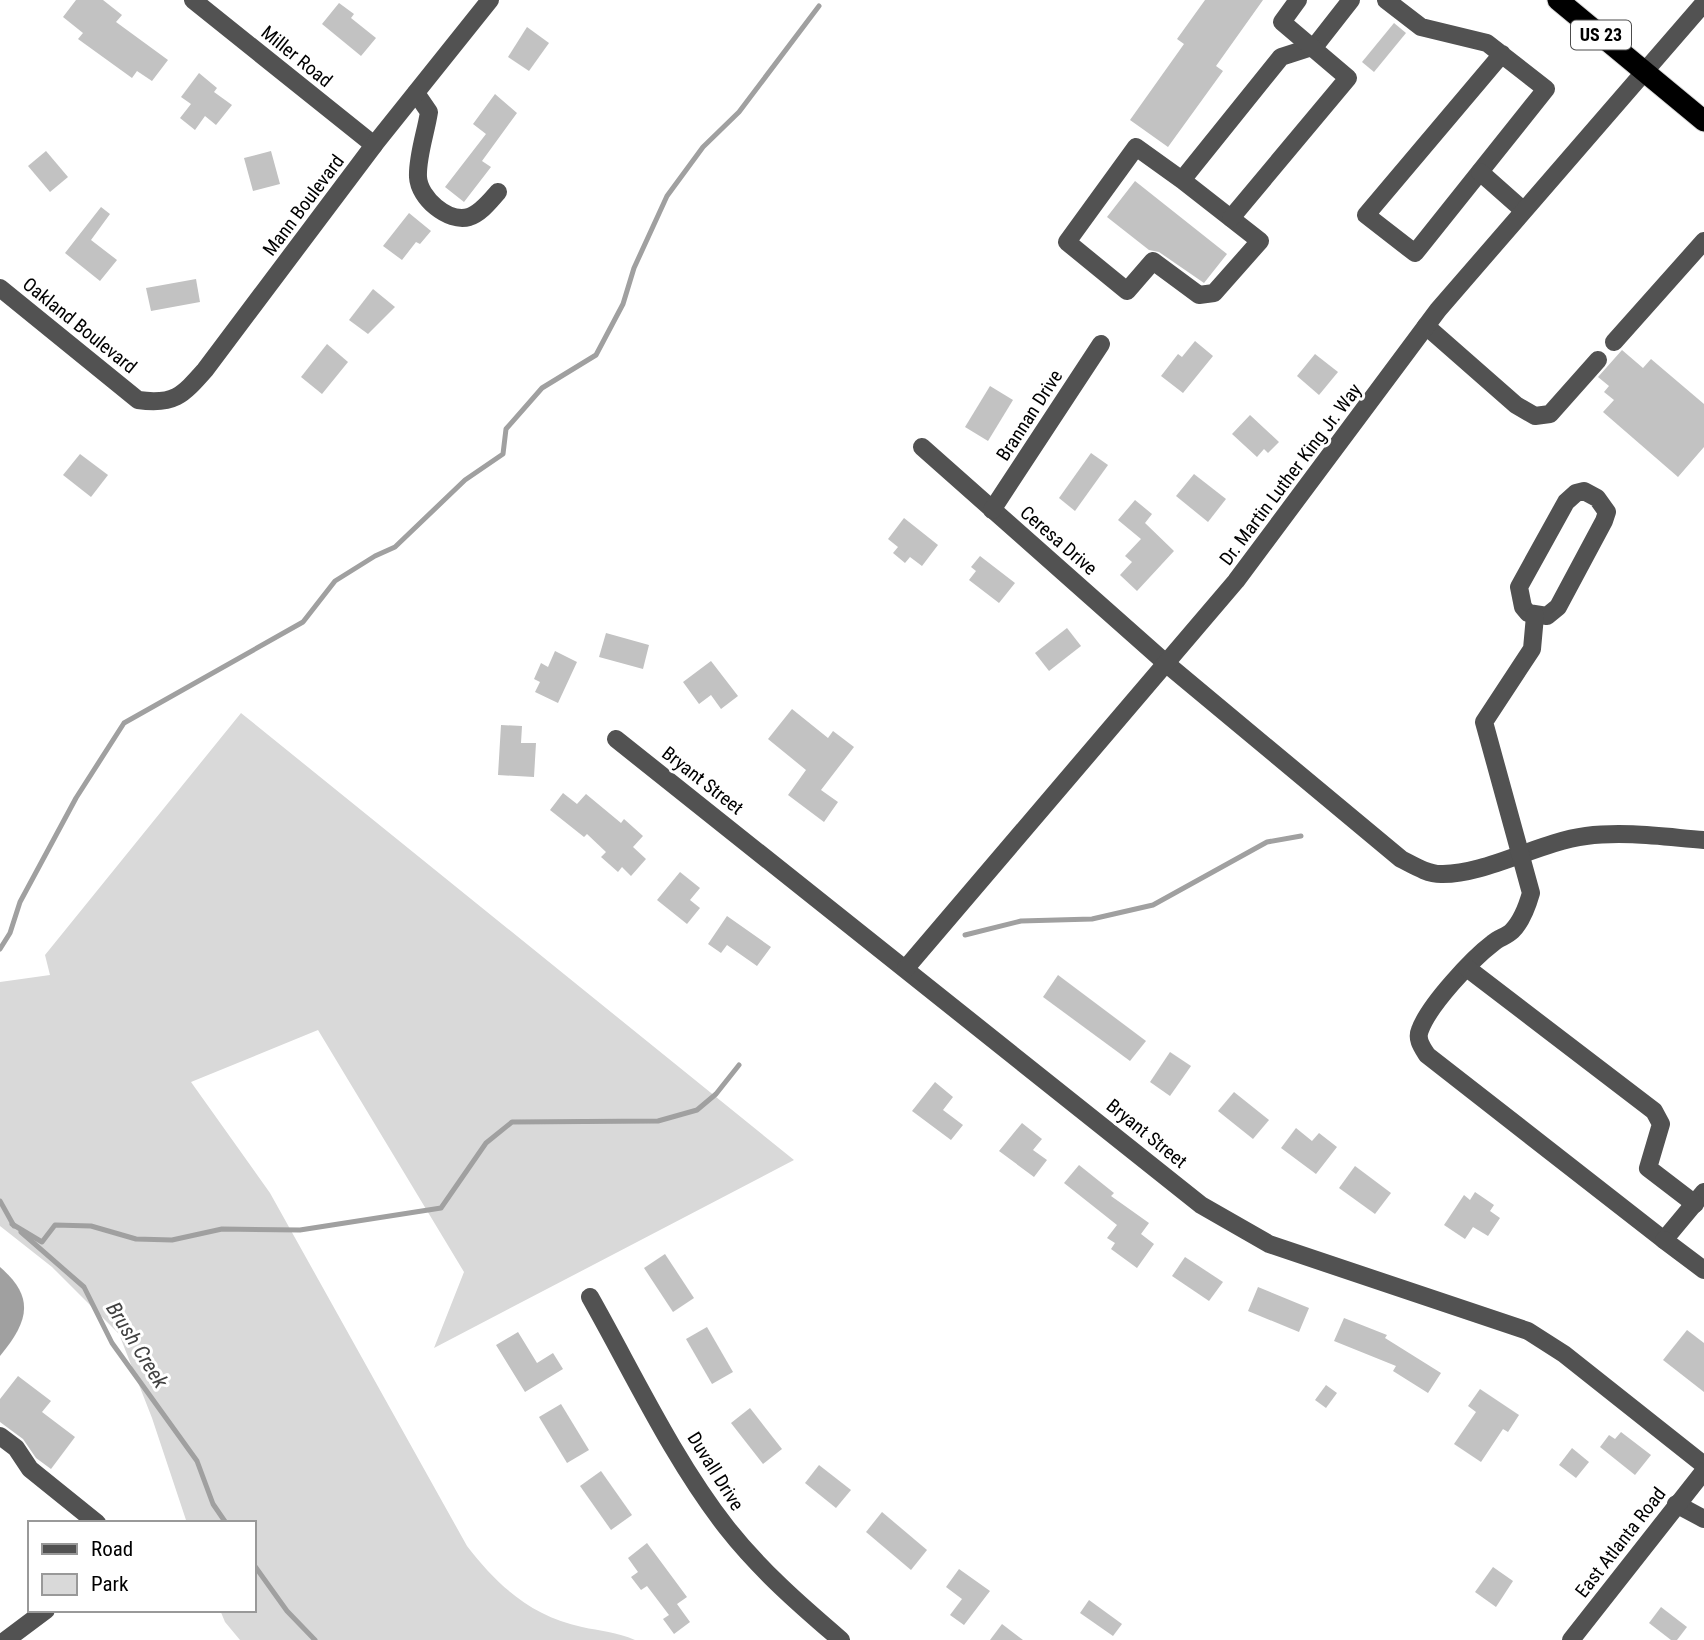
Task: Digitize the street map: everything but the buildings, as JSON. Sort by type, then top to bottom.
[{"type":"highway","name":"US 23","points":[[1558,0],[1704,121]]},
{"type":"street","name":"Miller Road","points":[[192,0],[374,145]]},
{"type":"street","name":"Mann Boulevard","points":[[134,396],[138,400],[163,403],[184,393],[205,370],[374,145],[490,0]]},
{"type":"street","points":[[1231,218],[1348,78],[1315,46],[1282,22],[1298,0]]},
{"type":"street","points":[[1182,180],[1281,57],[1315,46],[1351,0]]},
{"type":"street","points":[[1386,0],[1421,27],[1487,43],[1502,54],[1546,89],[1415,253],[1366,215],[1502,54]]},
{"type":"street","name":"Dr. Martin Luther King Jr. Way","points":[[906,968],[1168,665],[1236,581],[1426,326],[1704,3]]},
{"type":"street","points":[[416,93],[429,112],[418,178],[425,197],[449,216],[467,218],[480,212],[498,192]]},
{"type":"street","points":[[1136,147],[1182,180],[1260,241],[1209,295],[1199,295],[1153,261],[1127,291],[1067,242],[1136,147]]},
{"type":"street","points":[[1480,172],[1523,211]]},
{"type":"street","points":[[1614,342],[1704,241]]},
{"type":"street","name":"Oakland Boulevard","points":[[0,288],[134,396]]},
{"type":"street","points":[[1426,326],[1516,405],[1535,416],[1550,414],[1598,360]]},
{"type":"street","name":"Brannan Drive","points":[[992,510],[1101,344]]},
{"type":"street","name":"Ceresa Drive","points":[[922,447],[1168,665],[1401,859],[1439,874],[1467,871],[1584,836],[1611,834],[1704,841]]},
{"type":"street","points":[[1584,491],[1602,504],[1607,512],[1604,521],[1558,607],[1547,616],[1535,616],[1523,607],[1520,587],[1566,502],[1576,493],[1584,491]]},
{"type":"street","points":[[1535,616],[1532,649],[1484,722],[1531,893],[1528,906],[1510,933],[1493,943],[1467,968],[1419,1031],[1419,1043],[1427,1055],[1704,1270]]},
{"type":"street","name":"Bryant Street","points":[[616,739],[1201,1205],[1269,1244],[1528,1331],[1564,1354],[1704,1465]]},
{"type":"street","points":[[1467,968],[1654,1111],[1661,1124],[1647,1168],[1699,1198],[1664,1240]]},
{"type":"street","name":"Duvall Drive","points":[[590,1297],[686,1466],[726,1528],[784,1592],[841,1640]]},
{"type":"street","points":[[0,1436],[16,1448],[30,1469],[95,1521]]},
{"type":"street","name":"East Atlanta Road","points":[[1571,1640],[1704,1472]]},
{"type":"street","points":[[1676,1504],[1704,1519]]},
{"type":"street","points":[[6,1640],[43,1612]]},
{"type":"green space","points":[[241,713],[794,1160],[434,1348],[464,1272],[318,1030],[191,1082],[270,1193],[467,1546],[491,1574],[531,1607],[564,1622],[635,1640],[240,1640],[225,1622],[221,1612],[256,1612],[256,1521],[186,1521],[152,1418],[119,1334],[52,1267],[0,1226],[0,982],[50,975],[45,955]]},
{"type":"shaded area","points":[[0,1267],[19,1289],[24,1310],[17,1332],[0,1356]]},
{"type":"waterway","points":[[0,949],[10,933],[20,902],[76,798],[124,723],[303,622],[335,581],[395,547],[465,480],[503,454],[506,429],[542,388],[596,355],[623,304],[634,268],[667,196],[703,147],[739,112],[819,6]]},
{"type":"waterway","points":[[965,935],[1021,921],[1092,919],[1153,905],[1267,842],[1301,836]]},
{"type":"waterway","points":[[12,1224],[42,1242],[55,1225],[91,1226],[136,1239],[172,1240],[222,1229],[300,1230],[441,1208],[486,1143],[512,1122],[658,1121],[697,1110],[716,1094],[739,1065]]},
{"type":"waterway","name":"Brush Creek","points":[[0,1201],[14,1226]]},
{"type":"waterway","name":"Brush Creek","points":[[21,1232],[84,1287],[112,1343],[197,1461],[213,1504],[225,1521]]},
{"type":"waterway","name":"Brush Creek","points":[[256,1568],[287,1611],[315,1640]]}]
